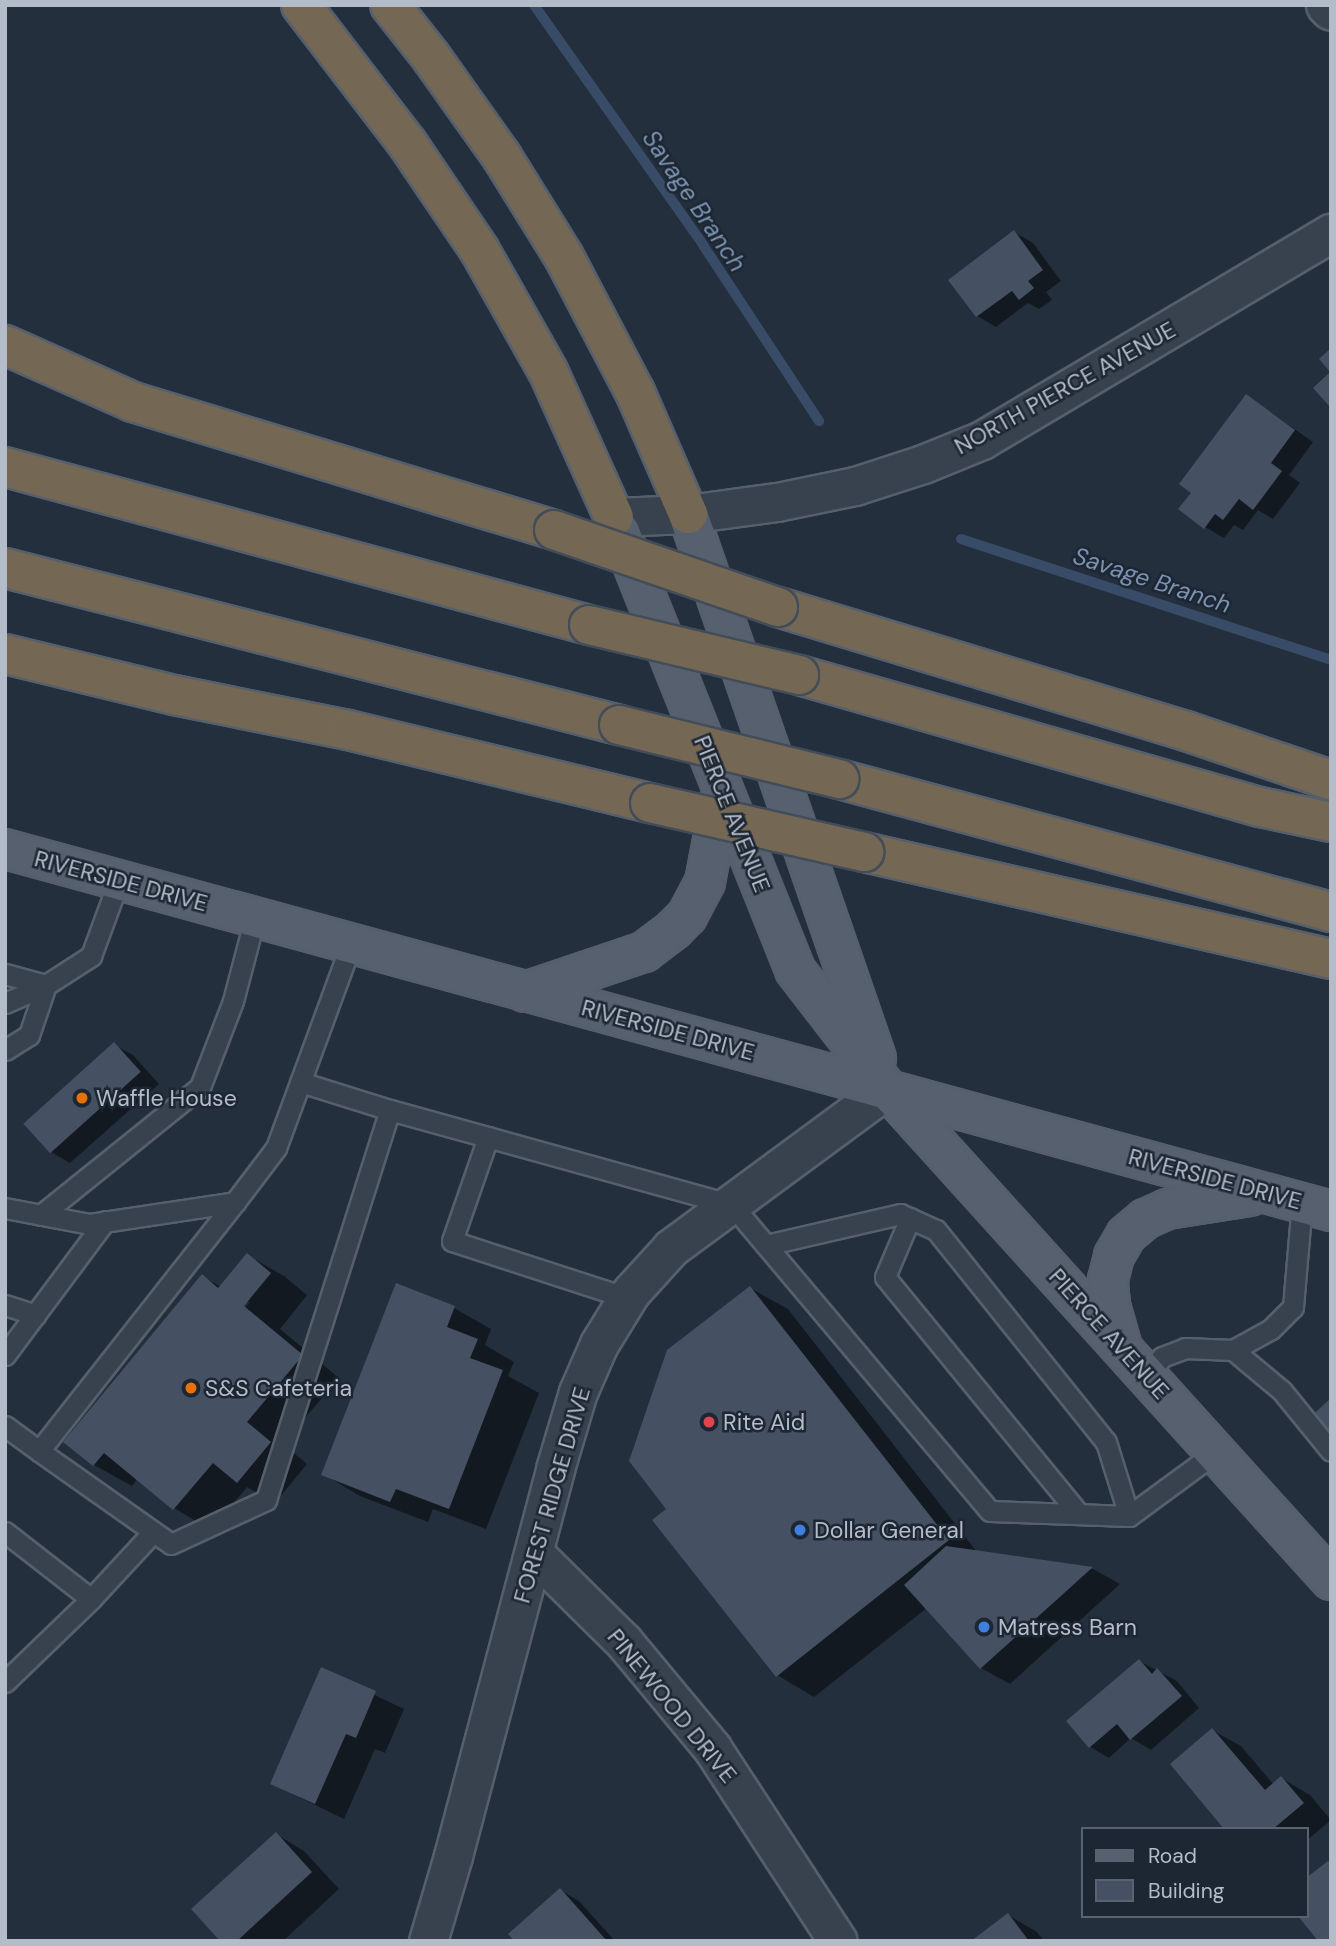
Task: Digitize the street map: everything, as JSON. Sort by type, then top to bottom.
[{"type":"highway","points":[[300,5],[407,143],[480,251],[548,371],[614,517]]},
{"type":"highway","points":[[390,5],[431,57],[502,157],[564,257],[635,392],[688,514]]},
{"type":"highway","points":[[5,345],[133,402],[554,530],[778,607],[1186,732],[1331,780]]},
{"type":"highway","points":[[5,467],[589,625],[799,675],[1260,807],[1331,822]]},
{"type":"highway","points":[[5,568],[839,779],[1331,912]]},
{"type":"highway","points":[[5,654],[174,695],[348,730],[650,803],[1331,958]]},
{"type":"main road","name":"PIERCE AVENUE","points":[[688,514],[887,1089]]},
{"type":"main road","name":"PIERCE AVENUE","points":[[614,517],[795,970],[887,1089],[1331,1580]]},
{"type":"main road","points":[[525,992],[644,952],[687,916],[705,882],[722,792]]},
{"type":"main road","name":"RIVERSIDE DRIVE","points":[[5,849],[1300,1203]]},
{"type":"main road","points":[[1135,1363],[1110,1305],[1108,1280],[1114,1256],[1126,1235],[1145,1219],[1167,1209],[1300,1203]]},
{"type":"street","points":[[1325,5],[1331,11]]},
{"type":"street","name":"NORTH PIERCE AVENUE","points":[[614,517],[688,514],[778,502],[855,486],[923,464],[982,440],[1331,233]]},
{"type":"street","name":"FOREST RIDGE DRIVE","points":[[428,1941],[535,1554],[555,1469],[578,1392],[599,1344],[627,1298],[671,1248],[733,1205],[887,1089]]},
{"type":"street","name":"PINEWOOD DRIVE","points":[[535,1554],[624,1642],[712,1748],[838,1941]]},
{"type":"lane","points":[[5,1003],[46,985],[91,956],[119,880]]},
{"type":"lane","points":[[41,1215],[200,1087],[233,1001],[255,917]]},
{"type":"lane","points":[[39,1451],[276,1148],[351,944]]},
{"type":"lane","points":[[5,974],[46,985]]},
{"type":"lane","points":[[5,1050],[29,1035],[46,985]]},
{"type":"lane","points":[[300,1082],[390,1110],[733,1205],[990,1511],[1129,1516],[1216,1452]]},
{"type":"lane","points":[[5,1426],[171,1544],[266,1500],[390,1110]]},
{"type":"lane","points":[[488,1137],[452,1241],[627,1298]]},
{"type":"lane","points":[[5,1208],[90,1224],[234,1202]]},
{"type":"lane","points":[[1135,1363],[1185,1348],[1233,1350],[1271,1329],[1293,1307],[1300,1203]]},
{"type":"lane","points":[[766,1245],[900,1214],[936,1230],[1106,1442],[1129,1516]]},
{"type":"lane","points":[[910,1218],[885,1277],[1079,1514]]},
{"type":"lane","points":[[5,1355],[105,1222]]},
{"type":"lane","points":[[5,1305],[35,1315]]},
{"type":"lane","points":[[1233,1350],[1282,1391],[1331,1451]]},
{"type":"lane","points":[[5,1532],[91,1600]]},
{"type":"lane","points":[[5,1682],[91,1600],[153,1532]]},
{"type":"building","points":[[1014,230],[1043,270],[1028,281],[1034,288],[1019,300],[1012,291],[976,317],[948,280]]},
{"type":"building","points":[[1331,348],[1331,408],[1313,388],[1330,372],[1319,359]]},
{"type":"building","points":[[1246,394],[1295,430],[1271,463],[1282,471],[1253,510],[1239,499],[1223,520],[1215,514],[1204,529],[1178,509],[1191,493],[1179,484]]},
{"type":"building","name":"Waffle House","points":[[114,1042],[141,1072],[50,1153],[23,1124]]},
{"type":"building","name":"S&S Cafeteria","points":[[247,1253],[271,1273],[244,1306],[303,1355],[247,1422],[271,1442],[237,1483],[213,1463],[173,1510],[104,1453],[93,1466],[63,1442],[202,1274],[218,1288]]},
{"type":"building","points":[[396,1283],[455,1306],[447,1327],[478,1339],[470,1358],[503,1370],[449,1509],[396,1489],[390,1502],[321,1475]]},
{"type":"building","name":"Dollar General","points":[[750,1286],[949,1540],[776,1677],[652,1520],[666,1509],[629,1461],[667,1350]]},
{"type":"building","points":[[1331,1398],[1331,1447],[1306,1421]]},
{"type":"building","name":"Matress Barn","points":[[946,1546],[1093,1567],[980,1669],[904,1585]]},
{"type":"building","points":[[1139,1659],[1152,1674],[1157,1668],[1182,1696],[1130,1740],[1117,1724],[1089,1748],[1066,1721]]},
{"type":"building","points":[[321,1667],[376,1691],[356,1738],[346,1734],[315,1804],[270,1784]]},
{"type":"building","points":[[1212,1728],[1265,1790],[1281,1776],[1304,1803],[1275,1827],[1222,1827],[1170,1764]]},
{"type":"building","points":[[276,1832],[312,1872],[237,1941],[220,1941],[191,1909]]},
{"type":"building","points":[[1328,1861],[1331,1864],[1331,1941],[1318,1941],[1300,1918],[1308,1918],[1308,1876]]},
{"type":"building","points":[[560,1888],[607,1941],[514,1941],[508,1934]]},
{"type":"building","points":[[1008,1913],[1029,1941],[971,1941]]},
{"type":"waterway","name":"Savage Branch","points":[[534,5],[703,245],[819,421]]},
{"type":"waterway","name":"Savage Branch","points":[[961,539],[1331,660]]},
{"type":"place","name":"Waffle House","points":[[82,1098]]},
{"type":"place","name":"S&S Cafeteria","points":[[191,1388]]},
{"type":"place","name":"Rite Aid","points":[[709,1422]]},
{"type":"place","name":"Dollar General","points":[[800,1530]]},
{"type":"place","name":"Matress Barn","points":[[984,1627]]}]
